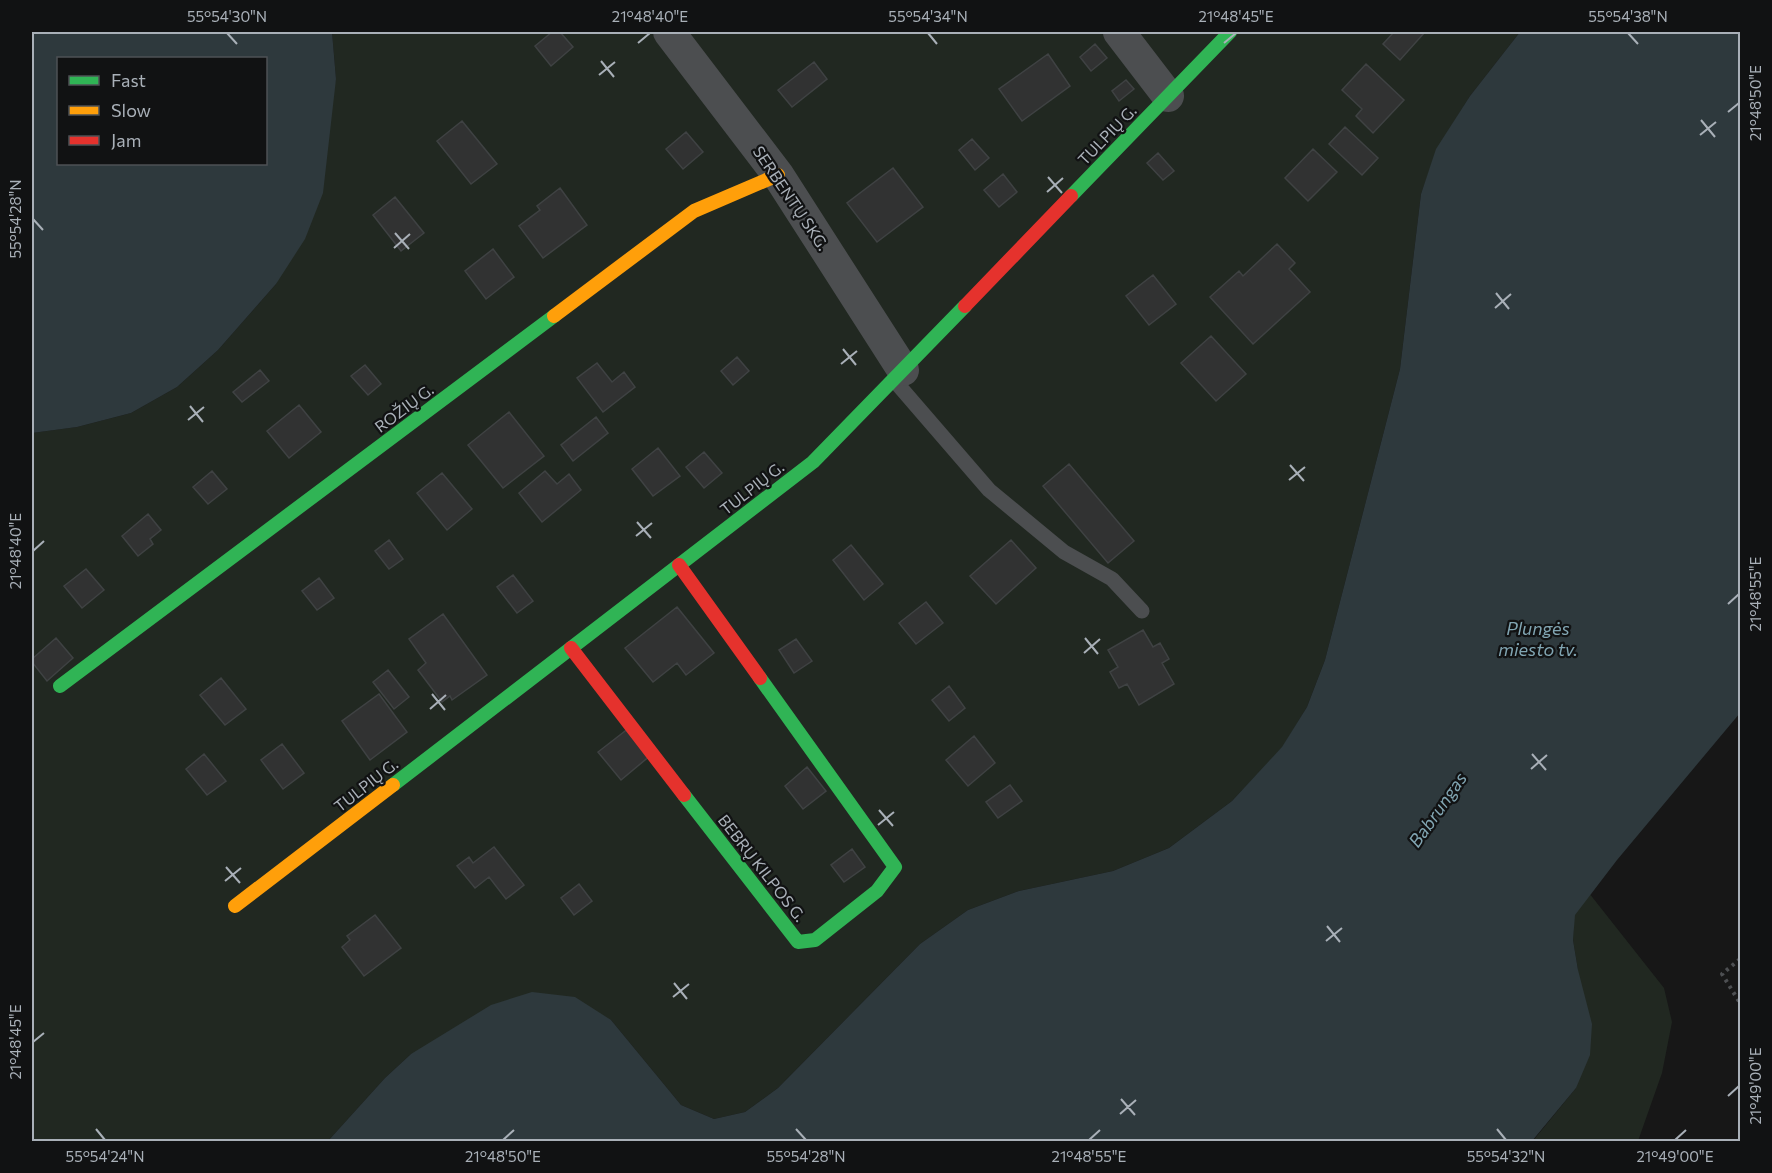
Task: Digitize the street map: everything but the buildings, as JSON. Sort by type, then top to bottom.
[{"type":"street","name":"SERBENTŲ SKG.","points":[[669,32],[778,175],[898,375]]},
{"type":"street","points":[[1119,32],[1168,96]]},
{"type":"street","name":"TULPIŲ G.","points":[[235,906],[813,462],[1230,32]]},
{"type":"street","name":"ROŽIŲ G.","points":[[60,686],[693,211],[778,175]]},
{"type":"street","name":"BEBRŲ KILPOS G.","points":[[571,648],[798,942],[815,940],[877,891],[895,867],[679,565]]},
{"type":"lane","points":[[898,375],[989,490],[1064,552],[1112,579],[1142,611]]},
{"type":"path","points":[[1740,959],[1722,974],[1740,1003]]},
{"type":"shaded area","points":[[332,32],[1520,32],[1470,96],[1437,149],[1421,194],[1400,369],[1325,660],[1307,707],[1282,748],[1232,801],[1169,848],[1113,871],[1019,891],[968,910],[920,944],[778,1088],[745,1112],[714,1119],[681,1105],[611,1020],[411,1054],[385,1078],[328,1141],[32,1141],[32,433],[77,427],[131,413],[177,387],[218,350],[276,284],[336,79]]},
{"type":"shaded area","points":[[1589,893],[1664,988],[1672,1022],[1662,1073],[1638,1141],[1532,1142],[1576,1088],[1578,970],[1573,940],[1574,915]]},
{"type":"water","points":[[32,32],[332,32],[336,79],[323,193],[305,239],[276,284],[218,350],[177,387],[131,413],[77,427],[32,433]]},
{"type":"water","name":"Plungės miesto tv.","points":[[1520,32],[1740,32],[1740,713],[1617,860],[1575,915],[1573,940],[1592,1024],[1590,1055],[1576,1088],[1532,1141],[328,1141],[385,1078],[411,1054],[491,1005],[532,992],[575,997],[611,1020],[681,1105],[714,1119],[745,1112],[778,1088],[920,944],[968,910],[1019,891],[1113,871],[1169,848],[1232,801],[1282,747],[1307,707],[1325,660],[1400,369],[1421,194],[1436,149],[1470,96]]},
{"type":"traffic: fast","points":[[1071,196],[1230,32]]},
{"type":"traffic: fast","points":[[393,785],[813,462],[965,306]]},
{"type":"traffic: fast","points":[[60,686],[554,316]]},
{"type":"traffic: fast","points":[[684,795],[798,942],[815,940],[877,891],[895,867],[760,678]]},
{"type":"traffic: slow","points":[[554,316],[694,211],[778,175]]},
{"type":"traffic: slow","points":[[235,906],[393,785]]},
{"type":"traffic: jam","points":[[965,306],[1071,196]]},
{"type":"traffic: jam","points":[[679,565],[760,678]]},
{"type":"traffic: jam","points":[[571,648],[684,795]]},
{"type":"water label","name":"Babrungas","points":[[1438,810]]}]
